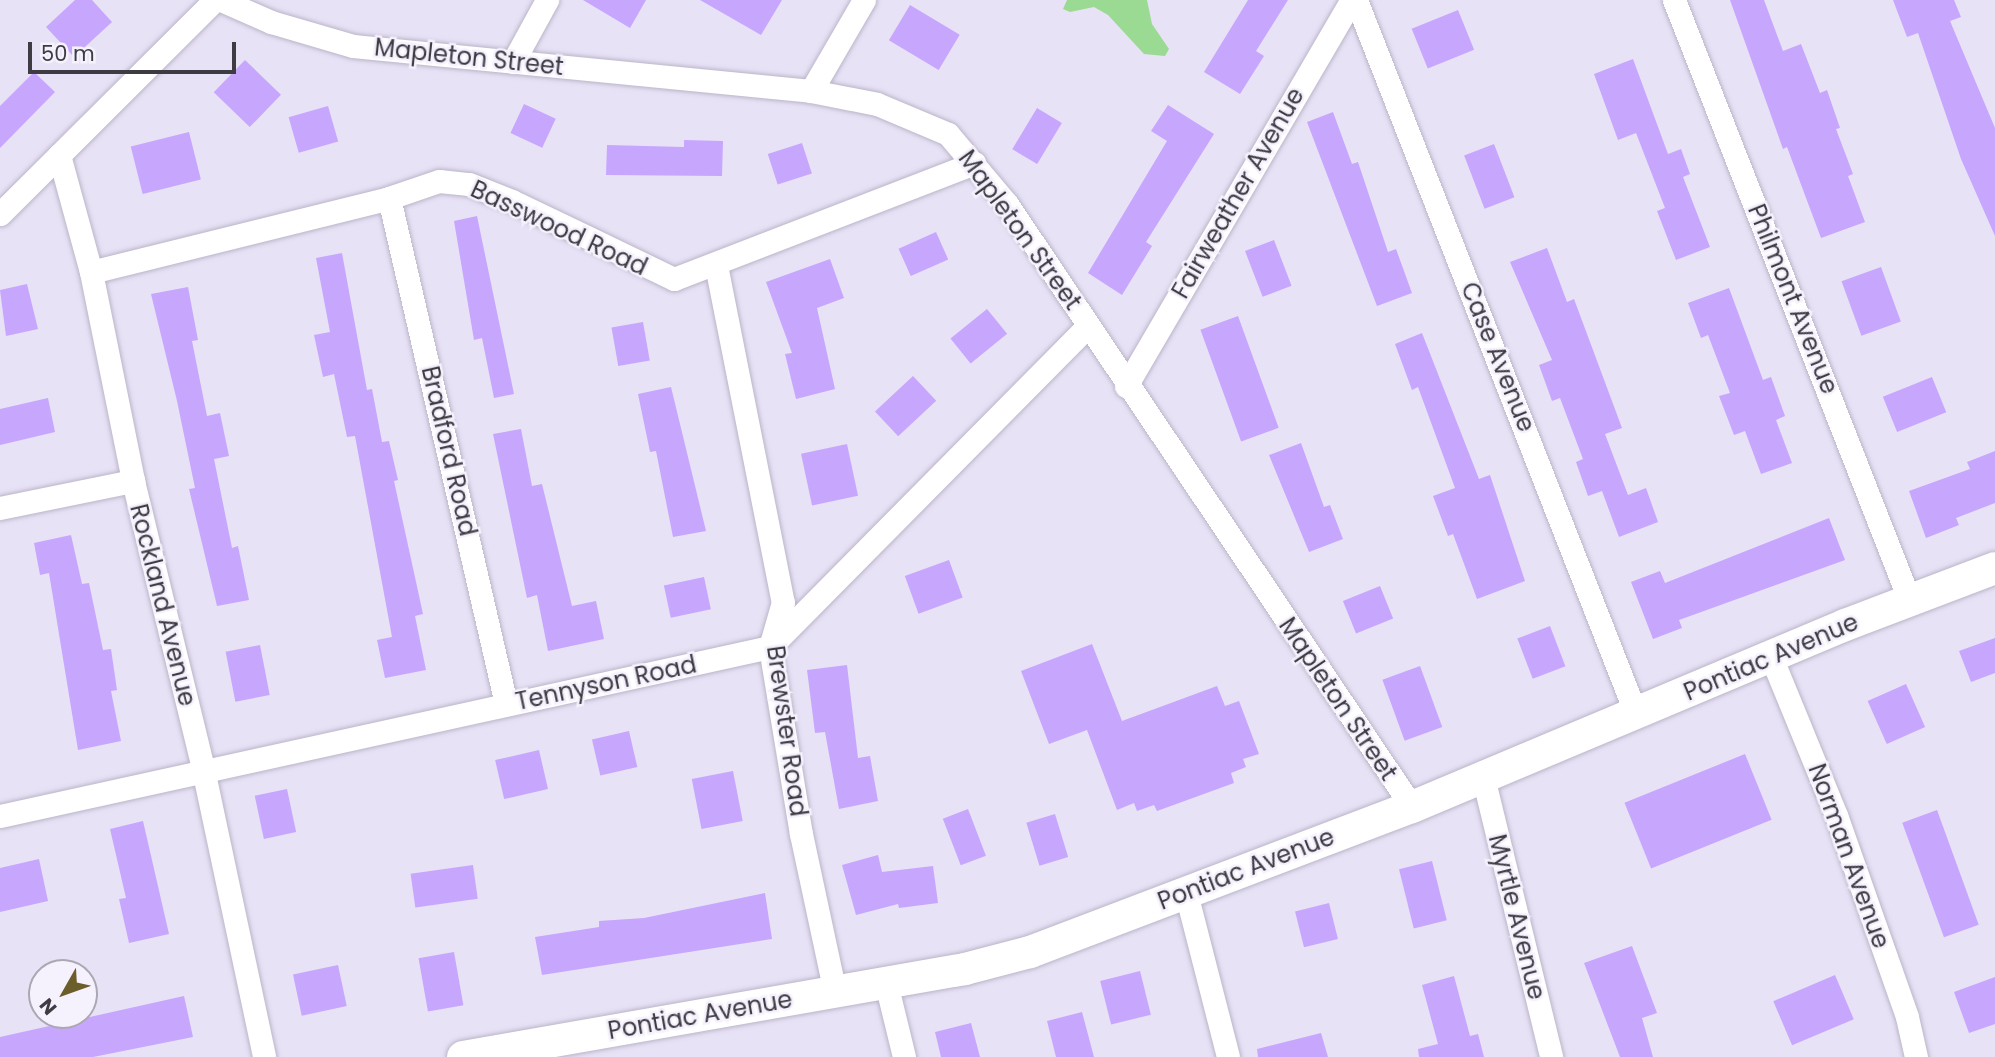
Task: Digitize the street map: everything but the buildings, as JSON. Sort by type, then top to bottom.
[{"type":"main road","name":"Pontiac Avenue","points":[[463,1057],[573,1048],[1030,952],[1412,807],[1772,659],[1909,599],[1995,568]]},
{"type":"street","points":[[0,214],[215,0]]},
{"type":"street","name":"Mapleton Street","points":[[221,0],[271,22],[353,46],[811,91],[877,104],[926,121],[948,134],[974,163],[1088,326],[1412,807]]},
{"type":"street","points":[[513,62],[547,0]]},
{"type":"street","points":[[811,91],[864,0]]},
{"type":"street","name":"Fairweather Avenue","points":[[1126,386],[1354,0]]},
{"type":"street","name":"Case Avenue","points":[[1354,0],[1636,714]]},
{"type":"street","name":"Philmont Avenue","points":[[1674,0],[1909,599]]},
{"type":"street","name":"Rockland Avenue","points":[[59,155],[91,272],[133,481],[203,769],[264,1057]]},
{"type":"street","name":"Basswood Road","points":[[91,272],[389,198],[439,181],[469,184],[674,279],[974,163]]},
{"type":"street","name":"Bradford Road","points":[[389,198],[506,704]]},
{"type":"street","name":"Brewster Road","points":[[716,265],[783,602],[770,647],[801,834],[835,992]]},
{"type":"street","points":[[770,647],[1088,326]]},
{"type":"street","points":[[0,508],[133,481]]},
{"type":"street","name":"Tennyson Road","points":[[0,816],[203,769],[770,647]]},
{"type":"street","name":"Norman Avenue","points":[[1772,659],[1836,815],[1907,1017],[1916,1057]]},
{"type":"street","name":"Myrtle Avenue","points":[[1483,777],[1551,1057]]},
{"type":"street","points":[[1186,893],[1227,1057]]},
{"type":"street","points":[[886,983],[904,1057]]},
{"type":"green space","points":[[1067,0],[1147,0],[1152,24],[1169,49],[1165,56],[1144,54],[1108,15],[1094,7],[1070,12],[1063,9]]}]
